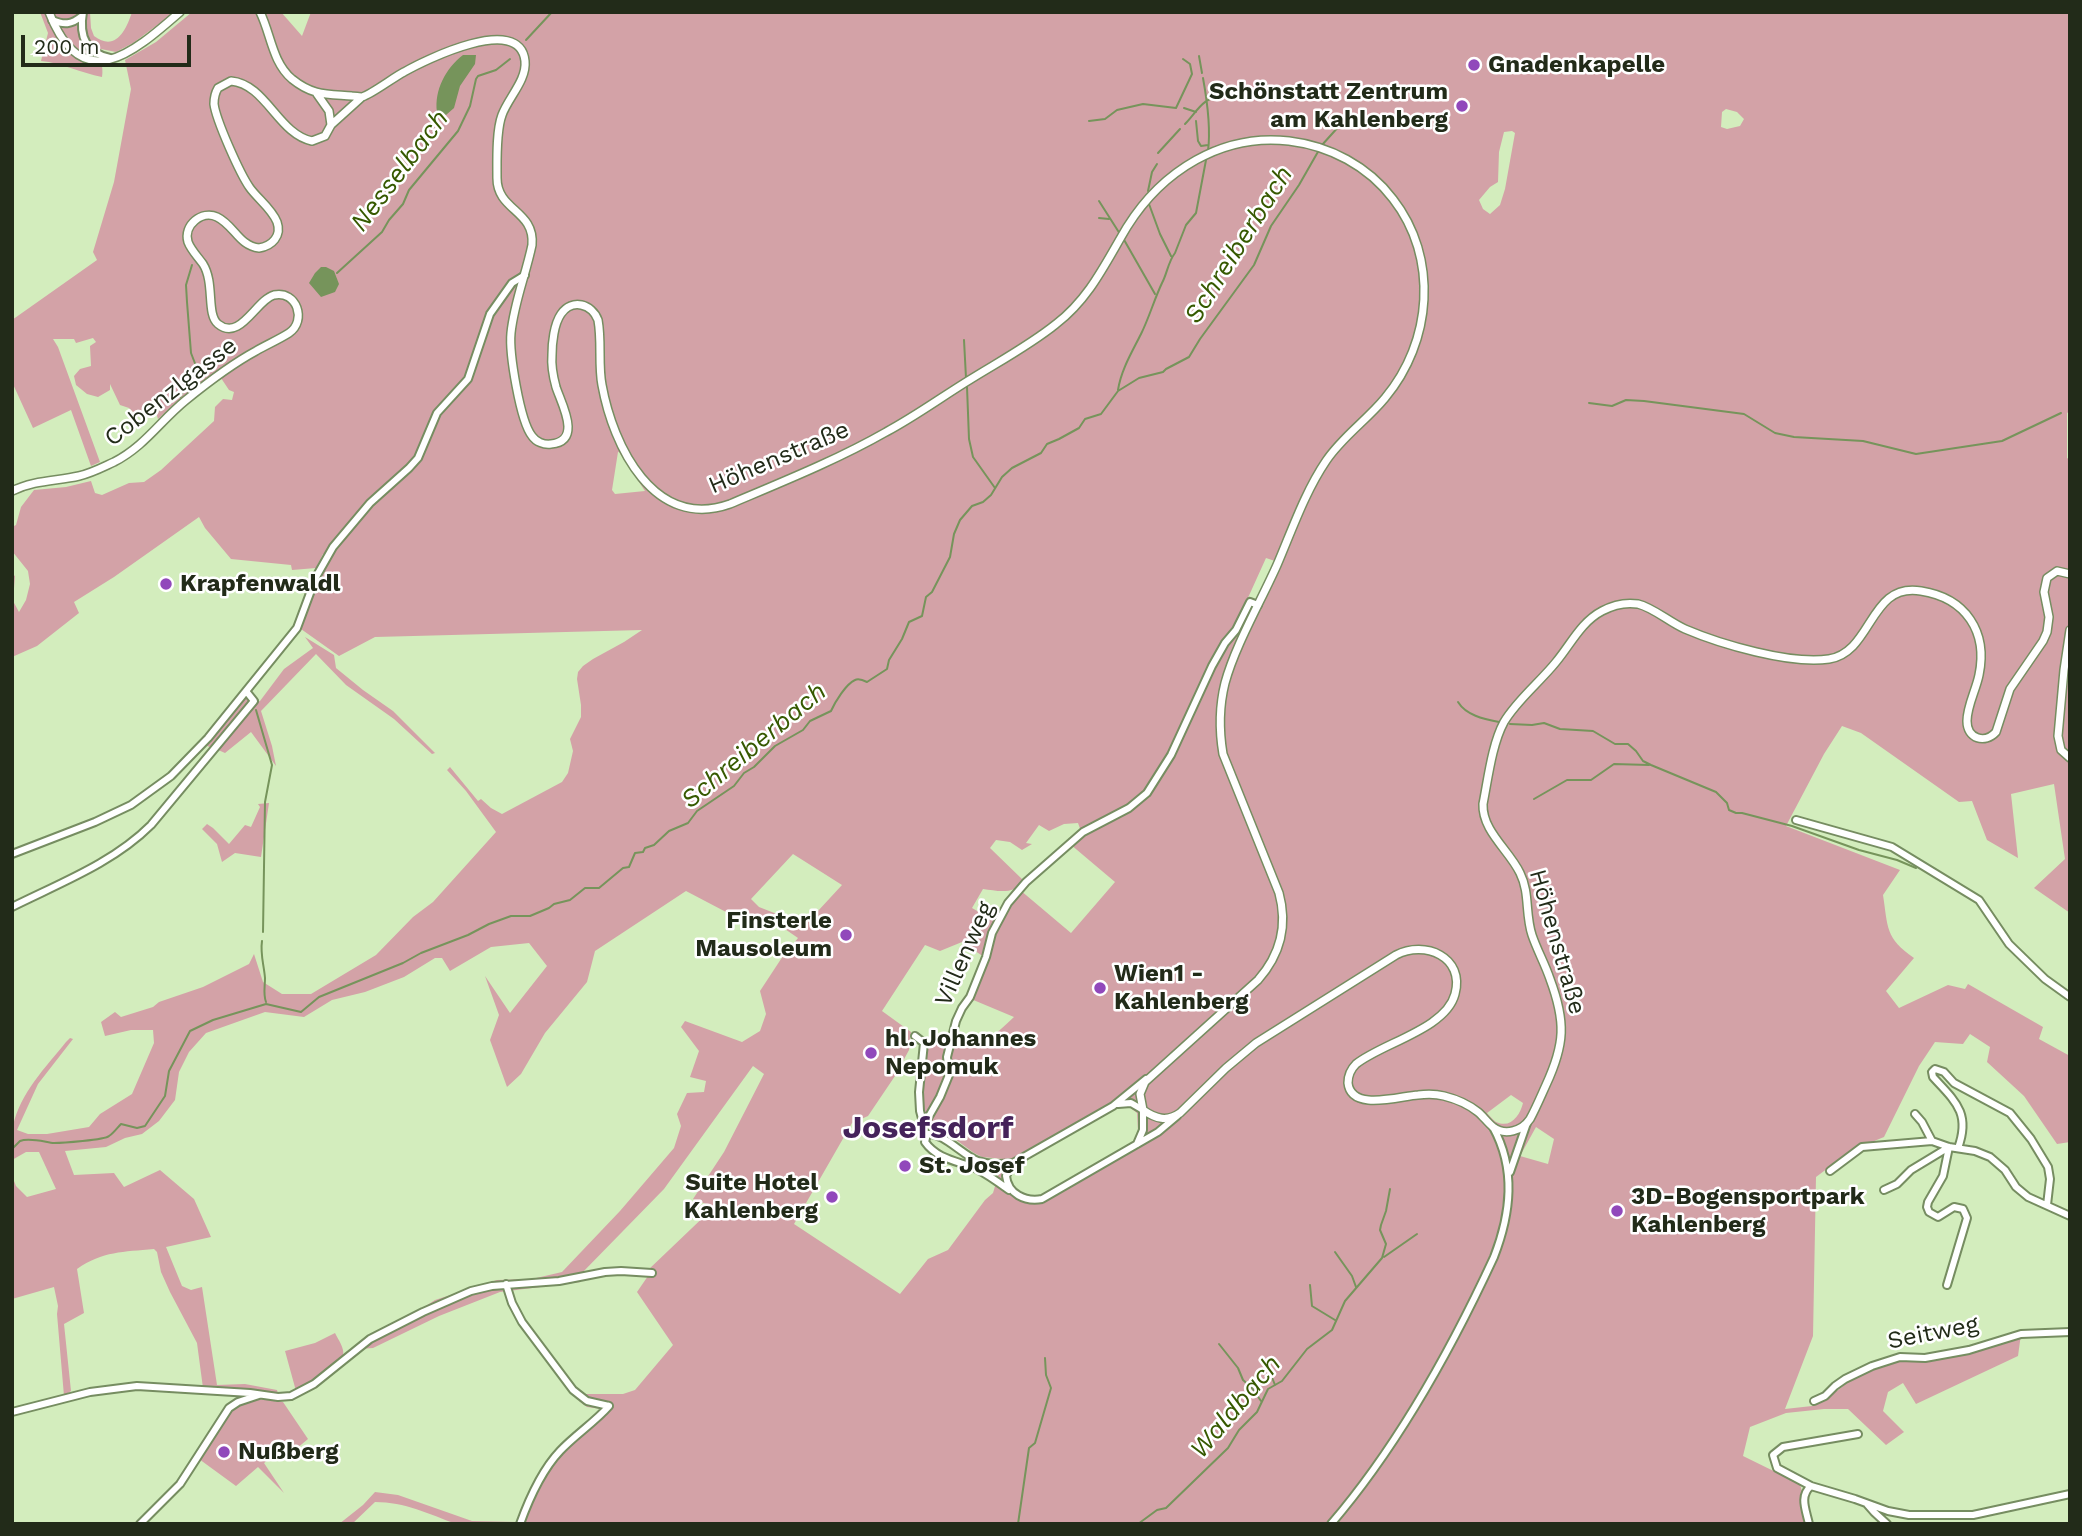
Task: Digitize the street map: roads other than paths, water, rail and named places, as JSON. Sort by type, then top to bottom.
[{"type":"street","points":[[50,16],[67,47],[79,57],[98,62],[115,58],[151,36],[180,12]]},
{"type":"street","points":[[260,12],[282,66],[292,79],[317,94],[329,111],[331,125]]},
{"type":"street","points":[[83,14],[81,30],[86,44],[96,53],[115,58]]},
{"type":"street","points":[[50,16],[67,24],[75,22],[83,14]]},
{"type":"street","name":"Höhenstraße","points":[[362,97],[401,73],[447,51],[493,40],[505,40],[523,52],[524,71],[500,121],[497,181],[500,196],[524,217],[532,233],[533,245],[514,315],[511,351],[526,424],[534,439],[550,445],[559,442],[567,432],[569,423],[554,377],[552,348],[561,314],[571,306],[584,305],[592,310],[598,320],[600,369],[605,399],[612,422],[632,464],[651,489],[674,503],[705,509],[724,506],[881,435],[1036,338],[1068,314],[1094,284],[1142,205],[1162,184],[1202,156],[1214,150],[1261,140],[1309,144],[1338,155],[1373,177],[1404,214],[1421,262],[1425,292],[1423,312],[1414,347],[1403,372],[1385,398],[1335,449],[1323,466],[1258,605]]},
{"type":"street","name":"Cobenzlgasse","points":[[12,491],[36,482],[83,475],[124,456],[147,440],[185,401],[241,360],[289,333],[296,325],[299,316],[297,307],[282,295],[267,298],[242,324],[234,328],[222,327],[212,314],[208,275],[188,241],[192,223],[204,216],[217,217],[244,243],[259,248],[272,243],[277,237],[278,229],[275,217],[249,186],[239,169],[216,112],[214,97],[218,88],[231,81],[246,85],[297,135],[308,141],[322,138],[331,125],[362,97]]},
{"type":"street","points":[[317,94],[362,97]]},
{"type":"street","points":[[12,855],[95,822],[142,798],[172,776],[190,758],[297,628],[316,577],[333,547],[370,503],[418,458],[434,419],[468,379],[490,314],[512,284],[525,275]]},
{"type":"street","name":"Höhenstraße","points":[[1331,1524],[1368,1477],[1426,1388],[1468,1310],[1502,1236],[1507,1214],[1509,1173],[1524,1125],[1556,1063],[1562,1044],[1562,1028],[1553,986],[1530,929],[1527,893],[1523,881],[1516,864],[1484,817],[1483,804],[1491,765],[1506,719],[1558,660],[1585,623],[1611,607],[1641,605],[1687,630],[1760,653],[1825,659],[1840,656],[1852,647],[1887,599],[1901,591],[1916,590],[1954,603],[1974,624],[1981,643],[1982,657],[1967,725],[1975,737],[1986,739],[1996,732],[2010,689],[2046,635],[2049,622],[2044,592],[2047,578],[2057,571],[2070,574]]},
{"type":"street","name":"Villenweg","points":[[924,1125],[937,1104],[949,1075],[947,1057],[956,1021],[970,997],[986,957],[992,933],[1008,903],[1026,882],[1086,830],[1129,808],[1147,793],[1171,755],[1225,643],[1236,630],[1250,602],[1258,605]]},
{"type":"street","points":[[927,1134],[937,1135],[979,1161],[1013,1163],[1113,1106],[1258,980],[1272,961],[1281,939],[1283,910],[1279,893],[1227,766],[1220,732],[1221,704],[1227,676],[1258,605]]},
{"type":"street","points":[[2070,630],[2059,736],[2061,750],[2070,758]]},
{"type":"street","points":[[12,907],[119,853],[137,839],[254,701],[246,691]]},
{"type":"street","points":[[1796,820],[1892,847],[1979,900],[2009,944],[2050,984],[2070,997]]},
{"type":"street","points":[[915,1036],[925,1043],[919,1092],[920,1111],[927,1134],[925,1142],[944,1158],[982,1172],[1017,1195],[1027,1199],[1042,1199],[1158,1132],[1256,1043],[1396,954],[1419,948],[1438,953],[1449,963],[1456,982],[1453,1001],[1440,1017],[1356,1064],[1349,1076],[1350,1089],[1357,1097],[1369,1101],[1427,1094],[1451,1098],[1474,1109],[1493,1127],[1510,1132],[1524,1125]]},
{"type":"street","points":[[1958,1148],[1963,1129],[1961,1115],[1957,1103],[1933,1077],[1932,1072],[1935,1069],[1944,1072],[1954,1083],[2010,1113],[2031,1139],[2048,1167],[2050,1192],[2047,1205]]},
{"type":"street","points":[[1137,1145],[1143,1130],[1140,1091],[1155,1071]]},
{"type":"street","points":[[1113,1106],[1128,1102],[1162,1119],[1180,1113]]},
{"type":"street","points":[[1915,1114],[1932,1141]]},
{"type":"street","name":"Höhenstraße","points":[[1493,1127],[1502,1146],[1509,1173]]},
{"type":"street","points":[[1830,1171],[1862,1147],[1932,1141],[1990,1157],[2028,1197],[2070,1216]]},
{"type":"street","points":[[1884,1190],[1897,1184],[1911,1170],[1949,1147]]},
{"type":"street","points":[[1947,1285],[1966,1219],[1963,1209],[1954,1207],[1938,1217],[1929,1212],[1927,1202],[1943,1177],[1949,1147]]},
{"type":"street","points":[[1013,1163],[1007,1172],[1006,1180],[1009,1188],[1017,1195]]},
{"type":"street","points":[[12,1412],[90,1392],[137,1385],[288,1396],[303,1391],[358,1348],[403,1321],[471,1291],[506,1284],[559,1281],[621,1271],[652,1273]]},
{"type":"street","points":[[506,1284],[522,1322],[573,1390],[587,1401],[609,1406],[585,1426],[552,1461],[520,1524]]},
{"type":"street","name":"Seitweg","points":[[1814,1401],[1825,1396],[1845,1379],[1900,1357],[1925,1358],[1958,1352],[2021,1334],[2070,1332]]},
{"type":"street","points":[[223,1392],[230,1399],[229,1408]]},
{"type":"street","points":[[140,1524],[180,1484],[229,1408],[261,1394]]},
{"type":"street","points":[[1857,1434],[1778,1449],[1773,1455],[1777,1468],[1811,1486],[1900,1514],[1973,1515],[2070,1494]]},
{"type":"street","points":[[1809,1524],[1803,1498],[1805,1491],[1811,1486]]},
{"type":"street","points":[[1867,1504],[1887,1524]]},
{"type":"waterway","name":"Nesselbach","points":[[526,40],[552,12]]},
{"type":"waterway","points":[[1199,56],[1202,73]]},
{"type":"waterway","name":"Nesselbach","points":[[337,273],[382,232],[403,204],[409,190],[458,131],[470,106],[478,76],[496,70],[510,59]]},
{"type":"waterway","points":[[1089,121],[1105,119],[1117,110],[1143,104],[1176,108],[1192,74],[1190,64],[1183,59]]},
{"type":"waterway","points":[[1203,78],[1209,124],[1208,151]]},
{"type":"waterway","points":[[1185,124],[1206,102],[1222,98]]},
{"type":"waterway","points":[[1184,108],[1196,112]]},
{"type":"waterway","name":"Schreiberbach","points":[[1322,145],[1349,115]]},
{"type":"waterway","points":[[1196,121],[1198,141],[1201,146],[1208,145]]},
{"type":"waterway","points":[[1158,153],[1180,129]]},
{"type":"waterway","name":"Schreiberbach","points":[[12,1149],[24,1140],[54,1143],[92,1140],[109,1136],[121,1124],[137,1128],[145,1126],[165,1096],[169,1071],[190,1031],[213,1020],[266,1004],[301,1012],[319,997],[489,924],[511,916],[530,916],[554,904],[570,900],[585,888],[599,888],[623,868],[629,867],[635,853],[643,852],[669,831],[688,823],[697,811],[734,786],[744,773],[775,746],[803,730],[810,721],[831,711],[852,682],[858,679],[867,682],[887,669],[909,622],[922,616],[926,597],[932,592],[950,557],[954,534],[960,520],[972,506],[991,495],[1002,477],[1012,468],[1041,453],[1047,444],[1079,428],[1085,419],[1101,414],[1118,391],[1139,378],[1163,372],[1189,357],[1254,265],[1271,226],[1319,150]]},
{"type":"waterway","points":[[1118,390],[1124,368],[1144,328],[1186,225],[1196,213],[1206,160]]},
{"type":"waterway","points":[[1148,191],[1152,172],[1157,164]]},
{"type":"waterway","points":[[1099,201],[1120,234]]},
{"type":"waterway","points":[[1149,204],[1171,256]]},
{"type":"waterway","points":[[1099,218],[1109,219]]},
{"type":"waterway","points":[[1123,238],[1155,294]]},
{"type":"waterway","points":[[180,397],[196,366],[191,353],[186,285],[192,265]]},
{"type":"waterway","points":[[964,340],[966,378]]},
{"type":"waterway","points":[[967,387],[969,439],[973,457],[995,488]]},
{"type":"waterway","points":[[1589,403],[1612,406],[1626,400],[1644,401],[1744,414],[1775,433],[1794,437],[1863,441],[1916,454],[2002,441],[2061,413]]},
{"type":"waterway","points":[[1458,702],[1470,713],[1499,722]]},
{"type":"waterway","points":[[256,710],[272,765],[265,802],[263,932]]},
{"type":"waterway","points":[[1510,724],[1544,723],[1560,729],[1593,731],[1615,744],[1628,744],[1643,761],[1651,765],[1716,792],[1727,803],[1729,810],[1736,813],[1792,826],[1916,868]]},
{"type":"waterway","points":[[1534,799],[1567,780],[1591,780],[1614,764],[1649,765]]},
{"type":"waterway","points":[[262,941],[266,1002]]},
{"type":"waterway","name":"Waldbach","points":[[1138,1524],[1157,1510],[1166,1508],[1228,1448],[1239,1430],[1257,1412],[1268,1389],[1282,1381],[1307,1349],[1332,1330],[1345,1301],[1382,1258],[1386,1244],[1380,1230],[1390,1189]]},
{"type":"waterway","points":[[1384,1257],[1417,1234]]},
{"type":"waterway","points":[[1335,1252],[1352,1276],[1356,1287]]},
{"type":"waterway","points":[[1310,1285],[1312,1306],[1335,1320]]},
{"type":"waterway","points":[[1219,1344],[1261,1401]]},
{"type":"waterway","points":[[1018,1524],[1029,1448],[1035,1443],[1051,1388],[1046,1375],[1045,1358]]},
{"type":"waterway","points":[[1261,1360],[1275,1385]]},
{"type":"place","name":"Gnadenkapelle","points":[[1474,65]]},
{"type":"place","name":"Schönstatt Zentrum am Kahlenberg","points":[[1462,106]]},
{"type":"place","name":"Krapfenwaldl","points":[[166,584]]},
{"type":"place","name":"Finsterle Mausoleum","points":[[846,935]]},
{"type":"place","name":"Wien1 - Kahlenberg","points":[[1100,988]]},
{"type":"place","name":"hl. Johannes Nepomuk","points":[[871,1053]]},
{"type":"place","name":"St. Josef","points":[[905,1166]]},
{"type":"place","name":"Suite Hotel Kahlenberg","points":[[832,1197]]},
{"type":"place","name":"3D-Bogensportpark Kahlenberg","points":[[1617,1211]]},
{"type":"place","name":"Nußberg","points":[[224,1452]]},
{"type":"district","name":"Josefsdorf","points":[[928,1129]]}]
